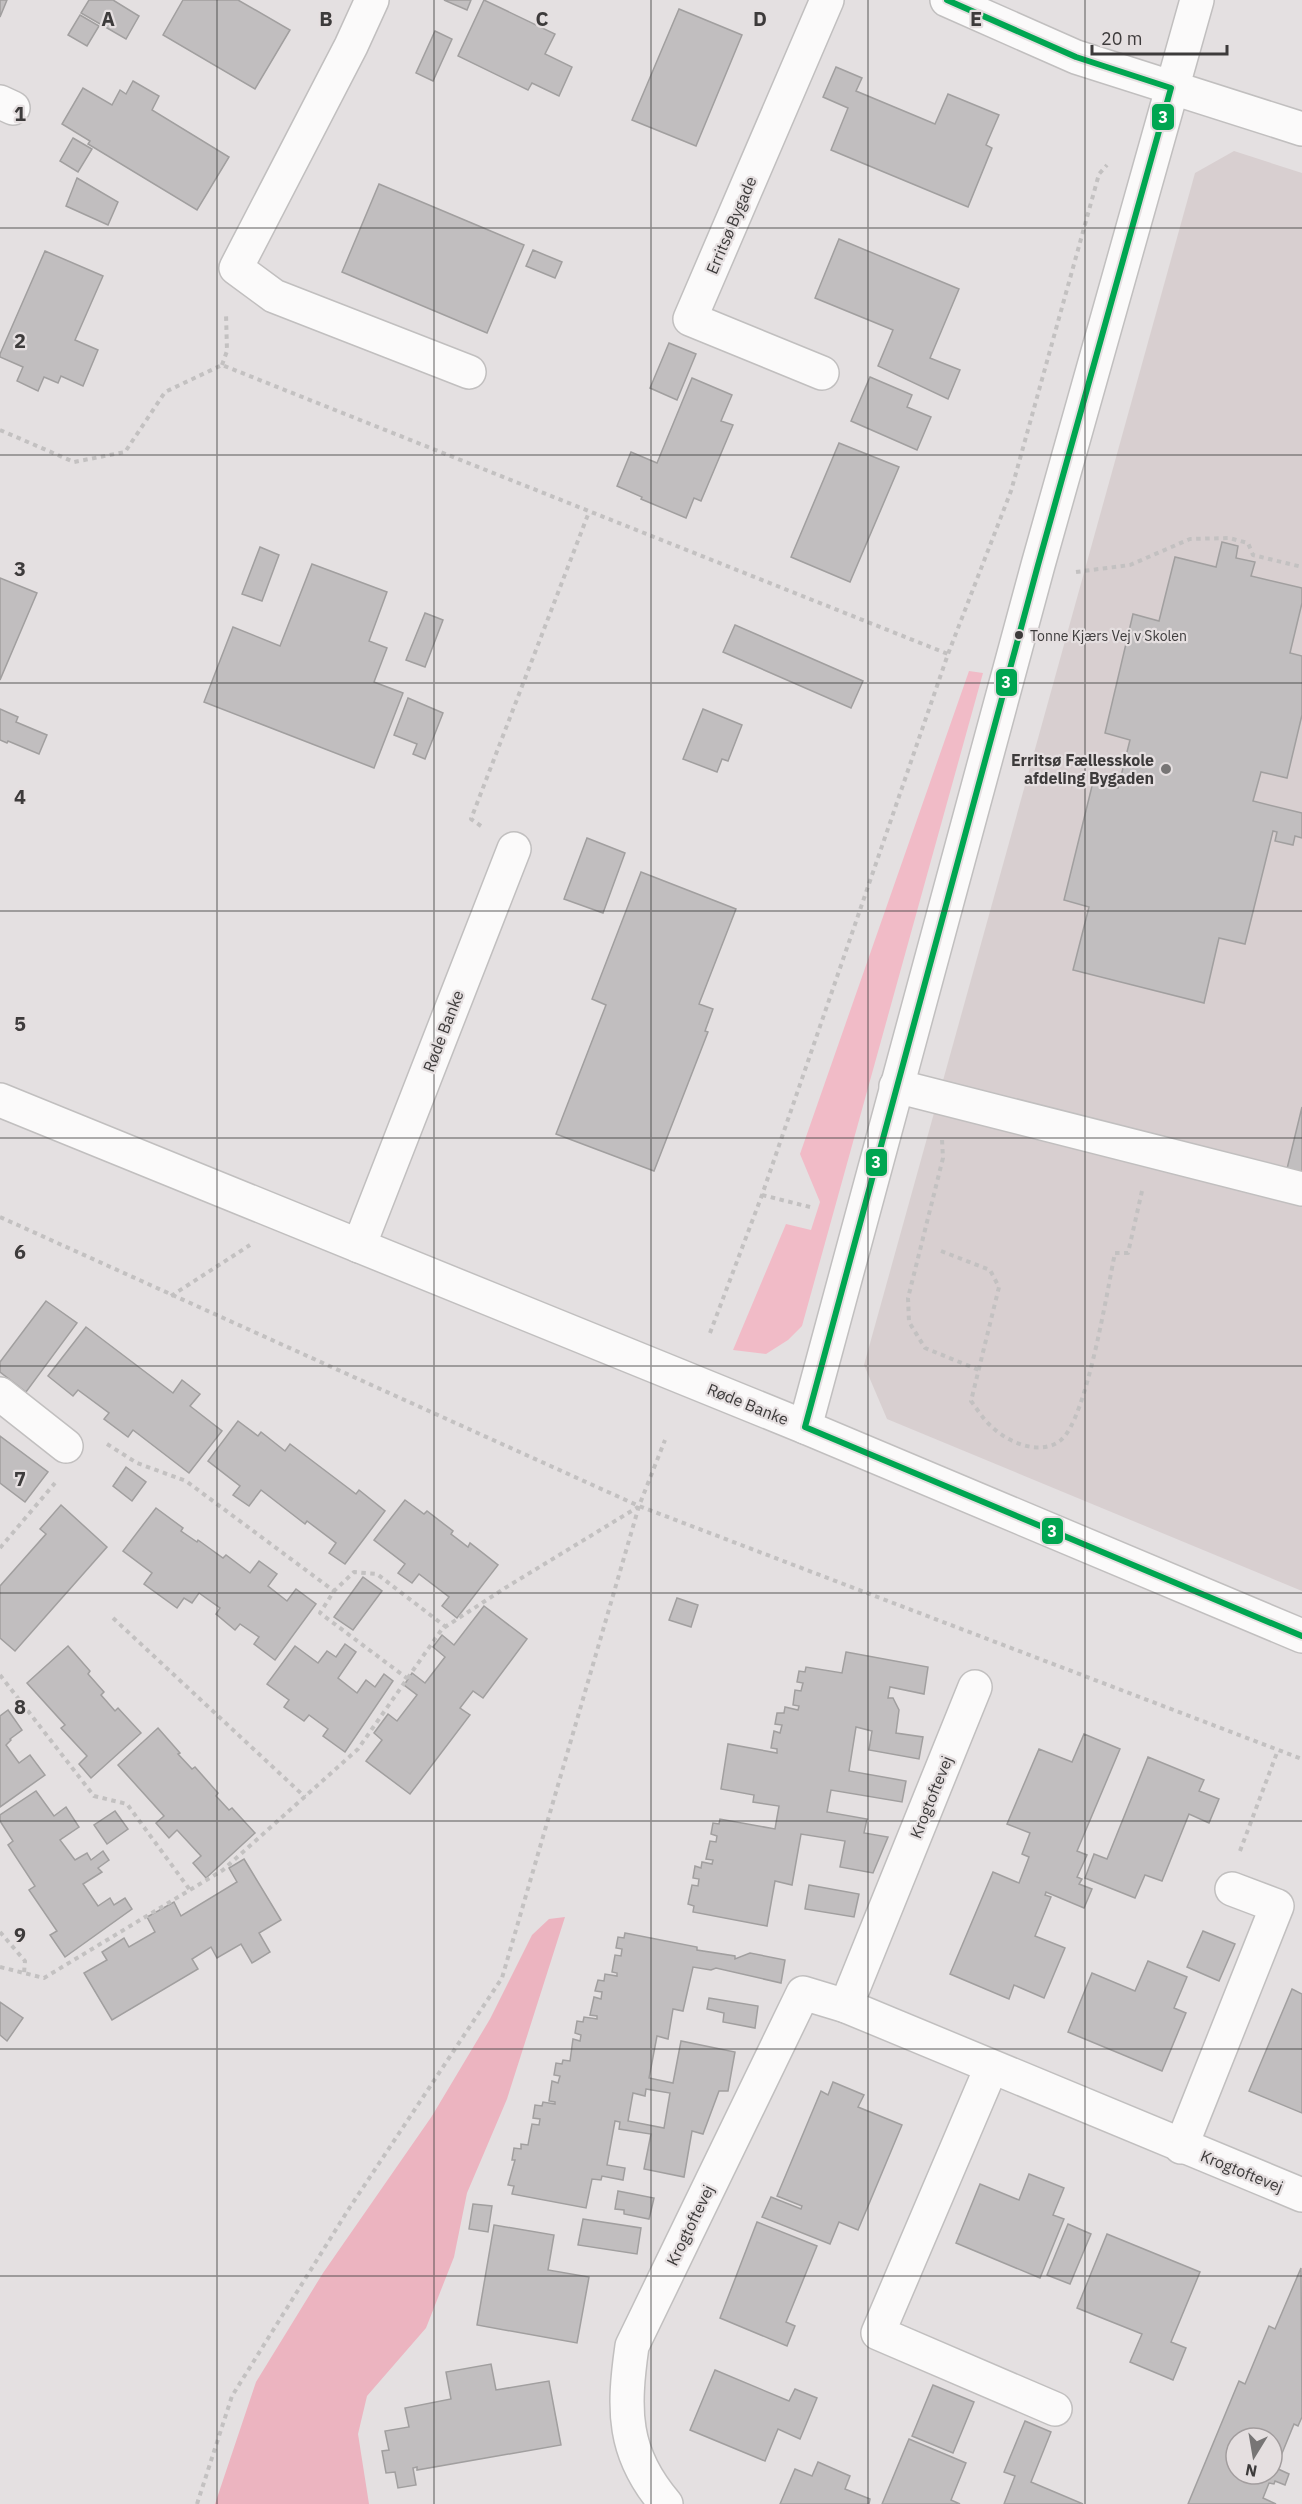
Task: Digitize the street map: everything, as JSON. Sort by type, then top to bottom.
[{"type":"street","points":[[372,0],[351,46],[236,268],[274,296],[469,372]]},
{"type":"street","name":"Erritsø Bygade","points":[[822,373],[690,319],[827,0]]},
{"type":"street","points":[[947,0],[1076,57],[1171,88],[1257,112],[1302,129]]},
{"type":"street","points":[[805,1427],[1038,565],[1197,0]]},
{"type":"street","name":"Røde Banke","points":[[359,1246],[514,849]]},
{"type":"street","points":[[896,1086],[1302,1189]]},
{"type":"street","name":"Røde Banke","points":[[0,1100],[805,1427],[1302,1636]]},
{"type":"street","points":[[0,1394],[66,1446]]},
{"type":"street","name":"Krogtoftevej","points":[[846,2006],[975,1687]]},
{"type":"street","name":"Krogtoftevej","points":[[1181,2147],[1277,1906],[1232,1889]]},
{"type":"street","name":"Krogtoftevej","points":[[666,2504],[648,2483],[627,2428],[626,2389],[632,2346],[803,1994],[846,2006],[1181,2147],[1302,2195]]},
{"type":"street","points":[[991,2068],[878,2333],[1055,2409]]},
{"type":"path","points":[[710,1333],[762,1195],[948,654],[1011,492],[1099,174],[1114,157]]},
{"type":"path","points":[[0,430],[74,462],[125,452],[165,392],[222,365],[227,351],[227,318],[223,303],[236,268]]},
{"type":"path","points":[[222,365],[948,654]]},
{"type":"path","points":[[514,849],[471,819],[589,512]]},
{"type":"path","points":[[1038,565],[1072,573],[1103,569],[1130,565],[1190,539],[1229,538],[1248,543],[1253,555],[1302,567]]},
{"type":"path","points":[[939,1096],[943,1158],[908,1298],[909,1322],[926,1348],[978,1370]]},
{"type":"path","points":[[941,1251],[990,1270],[999,1287],[971,1401],[991,1426],[1013,1442],[1040,1448],[1060,1441],[1073,1424],[1086,1386],[1115,1253],[1128,1253],[1151,1151]]},
{"type":"path","points":[[762,1195],[814,1208]]},
{"type":"path","points":[[0,1217],[639,1506],[1302,1759]]},
{"type":"path","points":[[171,1296],[291,1218]]},
{"type":"path","points":[[197,2504],[232,2396],[350,2207],[502,1978],[639,1506],[665,1440]]},
{"type":"path","points":[[103,1441],[137,1463],[186,1481],[334,1591]]},
{"type":"path","points":[[0,1548],[57,1482]]},
{"type":"path","points":[[0,1967],[44,1978],[223,1870],[358,1749],[442,1629],[639,1506]]},
{"type":"path","points":[[408,1679],[320,1613],[334,1591],[354,1572],[377,1574],[446,1627]]},
{"type":"path","points":[[112,1618],[305,1797]]},
{"type":"path","points":[[0,1675],[94,1796],[127,1804],[190,1890]]},
{"type":"path","points":[[1232,1889],[1229,1880],[1278,1750]]},
{"type":"path","points":[[0,1932],[25,1961],[24,1973]]},
{"type":"shaded area","name":"Erritsø Fællesskole afdeling Bygaden","points":[[1234,151],[1302,173],[1302,1591],[887,1419],[864,1365],[1195,173]]},
{"type":"shaded area","points":[[969,671],[983,673],[802,1326],[788,1340],[766,1354],[733,1350],[786,1224],[811,1230],[820,1202],[800,1154]]},
{"type":"shaded area","points":[[565,1917],[507,2099],[467,2193],[454,2257],[426,2328],[367,2396],[358,2434],[369,2504],[215,2504],[256,2382],[323,2273],[432,2116],[490,2019],[532,1935],[549,1919]]},
{"type":"building","points":[[0,0],[7,0],[0,17]]},
{"type":"building","points":[[89,0],[113,0],[139,16],[126,39],[81,13]]},
{"type":"building","points":[[183,0],[238,0],[290,30],[255,89],[163,35]]},
{"type":"building","points":[[444,0],[471,0],[467,10]]},
{"type":"building","points":[[484,0],[555,34],[545,54],[572,67],[559,96],[532,83],[528,90],[458,56]]},
{"type":"building","points":[[679,9],[742,35],[696,146],[632,120]]},
{"type":"building","points":[[80,15],[99,26],[87,46],[68,35]]},
{"type":"building","points":[[435,31],[452,39],[433,81],[416,73]]},
{"type":"building","points":[[836,67],[862,78],[856,91],[935,124],[948,94],[999,115],[986,145],[992,148],[968,207],[831,150],[848,108],[823,97]]},
{"type":"building","points":[[133,81],[159,96],[152,110],[229,157],[197,210],[88,144],[90,141],[62,124],[83,88],[112,105],[120,90],[126,94]]},
{"type":"building","points":[[73,138],[92,149],[78,172],[60,161]]},
{"type":"building","points":[[77,178],[118,202],[108,225],[66,206]]},
{"type":"building","points":[[379,184],[524,245],[487,333],[342,272]]},
{"type":"building","points":[[839,239],[959,289],[930,358],[960,370],[948,399],[878,366],[893,330],[815,298]]},
{"type":"building","points":[[533,250],[562,262],[555,278],[526,266]]},
{"type":"building","points":[[45,251],[103,276],[75,340],[98,350],[83,386],[61,376],[58,383],[44,377],[38,391],[17,381],[23,367],[0,357]]},
{"type":"building","points":[[669,343],[696,354],[677,400],[650,388]]},
{"type":"building","points":[[870,377],[912,395],[907,407],[931,417],[917,450],[851,421]]},
{"type":"building","points":[[692,378],[732,395],[721,421],[733,425],[701,501],[694,498],[686,518],[617,486],[631,452],[657,463]]},
{"type":"building","points":[[839,443],[899,467],[850,582],[791,557]]},
{"type":"building","name":"Erritsø Fællesskole afdeling Bygaden","points":[[1222,542],[1238,546],[1236,558],[1255,562],[1251,576],[1302,588],[1302,603],[1290,653],[1302,656],[1302,715],[1287,778],[1261,772],[1253,801],[1302,813],[1302,838],[1295,836],[1293,845],[1275,841],[1277,832],[1273,831],[1245,944],[1219,938],[1204,1003],[1073,970],[1089,907],[1064,900],[1093,782],[1118,788],[1130,740],[1105,733],[1133,614],[1159,621],[1175,557],[1216,567]]},
{"type":"building","points":[[260,547],[279,555],[262,601],[242,594]]},
{"type":"building","points":[[312,564],[387,592],[369,641],[387,648],[374,682],[403,693],[374,768],[204,702],[233,627],[280,646]]},
{"type":"building","points":[[0,578],[37,593],[0,680]]},
{"type":"building","points":[[425,613],[443,620],[425,667],[406,660]]},
{"type":"building","points":[[735,625],[863,681],[851,708],[723,652]]},
{"type":"building","points":[[408,698],[443,713],[425,759],[413,754],[417,744],[394,735]]},
{"type":"building","points":[[0,709],[18,717],[16,722],[47,735],[39,754],[0,740]]},
{"type":"building","points":[[703,709],[742,725],[728,761],[722,759],[717,772],[683,759]]},
{"type":"building","points":[[587,838],[625,853],[603,913],[564,899]]},
{"type":"building","points":[[641,872],[736,909],[699,1004],[713,1009],[705,1031],[708,1032],[654,1171],[556,1134],[606,1005],[592,999]]},
{"type":"building","points":[[1302,1107],[1302,1177],[1286,1173]]},
{"type":"building","points":[[46,1301],[77,1323],[26,1392],[0,1372],[0,1362]]},
{"type":"building","points":[[86,1327],[173,1393],[182,1380],[200,1394],[190,1406],[222,1431],[189,1473],[133,1430],[128,1437],[104,1419],[109,1413],[78,1390],[73,1396],[48,1376]]},
{"type":"building","points":[[238,1421],[258,1436],[261,1432],[285,1451],[290,1444],[356,1494],[359,1490],[385,1511],[345,1564],[329,1553],[336,1543],[307,1521],[305,1524],[261,1490],[249,1506],[233,1495],[240,1486],[208,1461]]},
{"type":"building","points":[[0,1436],[48,1472],[25,1502],[0,1483]]},
{"type":"building","points":[[126,1467],[146,1482],[132,1501],[113,1486]]},
{"type":"building","points":[[405,1500],[424,1514],[427,1511],[453,1531],[451,1534],[468,1547],[470,1543],[498,1565],[457,1618],[442,1606],[449,1597],[419,1574],[412,1583],[398,1573],[405,1564],[374,1540]]},
{"type":"building","points":[[61,1505],[107,1547],[15,1651],[0,1638],[0,1586],[46,1534],[40,1529]]},
{"type":"building","points":[[156,1508],[183,1528],[181,1531],[223,1558],[226,1555],[250,1573],[259,1561],[277,1574],[268,1586],[287,1601],[296,1589],[316,1604],[275,1660],[254,1644],[259,1637],[240,1624],[235,1630],[216,1614],[220,1608],[199,1593],[192,1603],[184,1598],[177,1608],[144,1584],[152,1573],[123,1551]]},
{"type":"building","points":[[363,1577],[382,1591],[353,1630],[334,1617]]},
{"type":"building","points":[[677,1598],[698,1605],[691,1627],[669,1620]]},
{"type":"building","points":[[484,1606],[527,1639],[483,1698],[473,1691],[460,1708],[470,1715],[410,1794],[366,1761],[382,1740],[374,1733],[388,1714],[397,1721],[417,1695],[404,1685],[412,1673],[425,1683],[445,1657],[433,1647],[442,1635],[454,1645]]},
{"type":"building","points":[[345,1644],[356,1652],[338,1678],[357,1693],[366,1680],[375,1687],[384,1674],[393,1681],[345,1752],[323,1736],[328,1729],[309,1715],[304,1721],[284,1707],[289,1700],[267,1684],[295,1646],[318,1663],[327,1651],[336,1657]]},
{"type":"building","points":[[68,1646],[90,1671],[88,1674],[104,1692],[101,1695],[115,1711],[118,1708],[141,1733],[91,1778],[79,1764],[87,1756],[61,1728],[65,1725],[27,1683]]},
{"type":"building","points":[[846,1652],[928,1667],[924,1694],[890,1687],[888,1698],[893,1698],[899,1710],[896,1733],[923,1737],[919,1759],[869,1750],[872,1731],[856,1727],[849,1771],[906,1781],[902,1802],[831,1790],[827,1812],[867,1819],[864,1833],[888,1837],[873,1873],[840,1867],[845,1841],[801,1834],[792,1885],[775,1881],[767,1926],[693,1912],[694,1906],[688,1904],[692,1885],[698,1886],[699,1879],[693,1878],[695,1866],[701,1868],[702,1862],[712,1864],[713,1860],[706,1859],[710,1841],[716,1842],[717,1836],[711,1834],[713,1823],[719,1824],[720,1819],[775,1829],[779,1806],[753,1802],[754,1795],[721,1789],[728,1744],[777,1753],[777,1749],[771,1748],[774,1731],[780,1733],[782,1725],[775,1724],[777,1713],[784,1713],[785,1707],[798,1710],[799,1706],[793,1705],[795,1690],[801,1691],[803,1683],[797,1682],[799,1671],[805,1672],[806,1667],[842,1673]]},
{"type":"building","points":[[8,1710],[22,1730],[6,1745],[19,1763],[30,1755],[45,1775],[0,1807],[0,1716]]},
{"type":"building","points":[[158,1728],[180,1753],[178,1754],[192,1769],[195,1767],[218,1793],[216,1796],[229,1810],[232,1808],[255,1833],[206,1878],[193,1863],[201,1856],[177,1830],[169,1838],[156,1823],[164,1816],[118,1765]]},
{"type":"building","points":[[1084,1734],[1120,1749],[1077,1851],[1087,1855],[1077,1877],[1082,1879],[1079,1884],[1092,1889],[1084,1908],[1046,1892],[1045,1895],[1051,1897],[1035,1936],[1065,1948],[1044,1998],[1014,1985],[1009,1999],[950,1974],[993,1872],[1019,1883],[1029,1857],[1022,1854],[1030,1833],[1007,1824],[1039,1749],[1072,1762]]},
{"type":"building","points":[[1148,1757],[1204,1780],[1199,1791],[1219,1799],[1209,1823],[1189,1814],[1162,1881],[1145,1875],[1135,1898],[1085,1878],[1094,1854],[1107,1859]]},
{"type":"building","points":[[36,1791],[54,1816],[66,1807],[79,1827],[60,1840],[75,1860],[87,1853],[91,1860],[103,1851],[109,1860],[98,1868],[102,1872],[83,1884],[98,1906],[110,1898],[114,1905],[125,1898],[132,1909],[65,1957],[50,1935],[57,1931],[29,1890],[35,1886],[8,1845],[13,1841],[0,1821],[0,1815]]},
{"type":"building","points":[[115,1811],[128,1829],[107,1844],[94,1825]]},
{"type":"building","points":[[244,1859],[281,1920],[259,1933],[270,1952],[252,1963],[241,1944],[217,1958],[211,1947],[192,1959],[198,1969],[112,2020],[84,1973],[107,1960],[102,1952],[124,1938],[129,1947],[155,1932],[147,1917],[174,1902],[181,1916],[237,1882],[229,1868]]},
{"type":"building","points":[[809,1885],[859,1894],[854,1917],[805,1909]]},
{"type":"building","points":[[1203,1931],[1235,1944],[1219,1981],[1187,1967]]},
{"type":"building","points":[[625,1933],[697,1947],[697,1950],[735,1956],[735,1959],[750,1953],[785,1960],[781,1983],[716,1968],[711,1970],[693,1967],[683,2011],[673,2009],[668,2039],[657,2036],[649,2078],[673,2083],[681,2041],[735,2052],[728,2091],[719,2091],[703,2134],[692,2131],[684,2177],[644,2169],[651,2134],[619,2129],[620,2122],[615,2121],[607,2165],[625,2168],[623,2180],[602,2176],[601,2180],[592,2179],[586,2208],[512,2194],[514,2186],[508,2185],[515,2160],[512,2160],[514,2148],[521,2149],[521,2144],[528,2145],[532,2124],[539,2125],[540,2119],[533,2118],[535,2105],[542,2106],[543,2102],[555,2104],[549,2101],[552,2081],[558,2083],[560,2076],[554,2075],[556,2063],[562,2064],[563,2060],[570,2061],[573,2039],[580,2041],[581,2035],[575,2033],[577,2021],[583,2022],[584,2017],[597,2019],[597,2016],[590,2015],[594,1997],[601,1999],[602,1992],[595,1991],[598,1980],[604,1981],[605,1974],[617,1976],[617,1973],[612,1972],[615,1955],[621,1956],[622,1949],[616,1948],[618,1937],[624,1938]],"holes":[[[646,2089],[670,2093],[664,2128],[628,2121],[633,2093],[645,2096]]]},
{"type":"building","points":[[1148,1961],[1187,1977],[1174,2008],[1186,2013],[1162,2071],[1068,2032],[1092,1973],[1135,1991]]},
{"type":"building","points":[[1292,1989],[1302,1994],[1302,2113],[1249,2091]]},
{"type":"building","points":[[709,1998],[758,2006],[755,2028],[723,2022],[724,2013],[707,2009]]},
{"type":"building","points":[[0,2002],[23,2018],[7,2041],[0,2035]]},
{"type":"building","points":[[833,2082],[864,2095],[858,2107],[902,2125],[858,2230],[839,2222],[830,2244],[762,2217],[771,2197],[801,2209],[802,2206],[777,2196],[821,2091],[828,2095]]},
{"type":"building","points":[[1029,2174],[1064,2188],[1053,2215],[1064,2219],[1040,2278],[956,2243],[980,2184],[1019,2200]]},
{"type":"building","points":[[618,2191],[654,2198],[649,2219],[624,2214],[624,2210],[615,2209]]},
{"type":"building","points":[[473,2204],[492,2206],[488,2232],[469,2229]]},
{"type":"building","points":[[583,2219],[641,2228],[637,2254],[578,2245]]},
{"type":"building","points":[[757,2222],[817,2246],[786,2322],[795,2326],[787,2346],[720,2318]]},
{"type":"building","points":[[1068,2224],[1091,2234],[1070,2284],[1047,2275]]},
{"type":"building","points":[[494,2225],[554,2235],[548,2270],[589,2277],[577,2343],[477,2325]]},
{"type":"building","points":[[1107,2234],[1200,2272],[1171,2342],[1186,2348],[1173,2380],[1130,2362],[1142,2334],[1077,2308]]},
{"type":"building","points":[[1301,2268],[1302,2417],[1298,2426],[1294,2424],[1284,2448],[1284,2426],[1224,2426],[1224,2486],[1268,2486],[1263,2498],[1276,2504],[1188,2504],[1239,2381],[1245,2384],[1269,2326],[1275,2329]]},
{"type":"building","points":[[491,2364],[496,2390],[549,2381],[561,2445],[417,2470],[417,2467],[413,2468],[416,2485],[398,2488],[395,2472],[386,2473],[382,2451],[389,2450],[385,2431],[409,2427],[405,2408],[451,2399],[446,2372]]},
{"type":"building","points":[[715,2370],[789,2401],[795,2389],[817,2398],[800,2439],[778,2429],[765,2461],[690,2430]]},
{"type":"building","points":[[933,2385],[974,2402],[953,2453],[912,2436]]},
{"type":"building","points":[[1025,2421],[1051,2432],[1031,2482],[1083,2504],[1004,2504],[1015,2476],[1004,2472]]},
{"type":"building","points":[[909,2439],[966,2463],[951,2500],[960,2504],[882,2504]]},
{"type":"building","points":[[818,2462],[850,2476],[845,2489],[870,2499],[869,2504],[780,2504],[795,2469],[812,2476]]},
{"type":"building","points":[[1284,2472],[1289,2474],[1284,2485]]},
{"type":"transit line","name":"3","points":[[947,0],[1076,57],[1171,88],[1038,565],[805,1427],[1302,1636]]},
{"type":"place","name":"Tonne Kjærs Vej v Skolen","points":[[1019,635]]},
{"type":"place","name":"Erritsø Fællesskole afdeling Bygaden","points":[[1166,769]]}]
